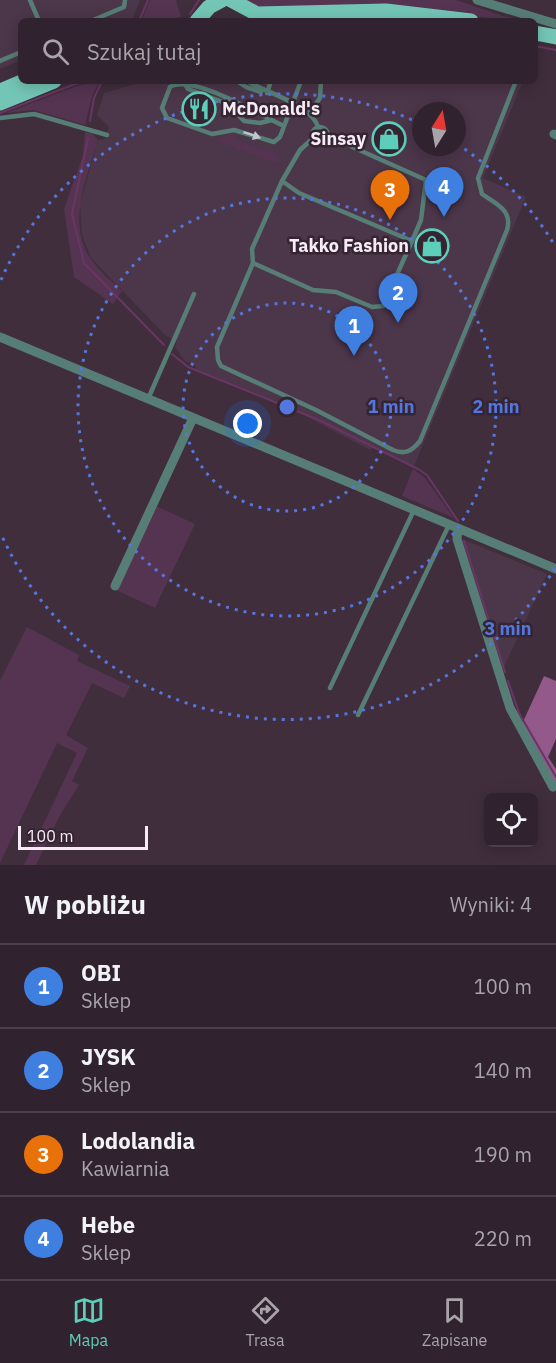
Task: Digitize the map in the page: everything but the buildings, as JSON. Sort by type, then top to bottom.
[{"type":"main road","points":[[202,18],[214,3],[222,0]]},
{"type":"main road","points":[[231,0],[248,15],[386,11],[446,18]]},
{"type":"main road","points":[[538,34],[556,37]]},
{"type":"main road","points":[[0,91],[18,84]]},
{"type":"main road","points":[[0,103],[47,84]]},
{"type":"street","points":[[477,0],[497,3],[556,24]]},
{"type":"street","points":[[0,337],[556,569]]},
{"type":"street","points":[[115,586],[194,418]]},
{"type":"street","points":[[453,526],[510,708],[553,787]]},
{"type":"lane","points":[[30,0],[38,18]]},
{"type":"lane","points":[[98,18],[124,7],[125,0]]},
{"type":"lane","points":[[0,61],[18,53]]},
{"type":"lane","points":[[284,126],[222,96],[185,84],[174,85],[168,91],[162,108],[164,115],[171,120],[212,134],[234,130],[274,142],[280,137],[300,84]]},
{"type":"lane","points":[[185,84],[188,89],[228,104],[244,121],[255,123],[272,120]]},
{"type":"lane","points":[[242,84],[310,112],[318,127]]},
{"type":"lane","points":[[252,84],[267,93]]},
{"type":"lane","points":[[267,93],[271,84]]},
{"type":"lane","points":[[310,112],[320,98],[321,84]]},
{"type":"lane","points":[[253,263],[313,290],[336,292],[377,308],[386,303],[421,220],[426,180],[328,136],[325,128],[318,127],[312,131],[312,139],[300,150],[282,181],[252,249],[253,263],[218,347],[218,360],[221,366],[316,410],[393,450],[405,453],[413,449],[420,441],[507,230],[509,218],[506,211],[482,194],[477,184],[479,172],[515,84]]},
{"type":"lane","points":[[0,118],[34,114],[107,135]]},
{"type":"lane","points":[[312,139],[322,143],[328,136]]},
{"type":"lane","points":[[282,181],[299,193],[412,241]]},
{"type":"lane","points":[[148,399],[194,294]]},
{"type":"lane","points":[[330,688],[414,510]]},
{"type":"lane","points":[[358,715],[453,526]]},
{"type":"shaded area","points":[[0,0],[140,0],[133,18],[18,18],[18,61],[0,69]]},
{"type":"shaded area","points":[[150,0],[176,0],[181,17],[176,18],[142,18]]},
{"type":"shaded area","points":[[245,0],[456,0],[513,18],[492,18],[264,10]]},
{"type":"shaded area","points":[[98,84],[92,96],[85,125],[33,110],[6,113],[77,86]]},
{"type":"shaded area","points":[[136,84],[522,84],[483,178],[526,197],[414,466],[372,448],[370,450],[294,410],[195,370],[196,366],[185,361],[175,347],[177,341],[165,335],[91,258],[82,235],[80,204],[98,140],[105,139],[109,127],[97,115],[104,93]]},
{"type":"shaded area","points":[[85,132],[92,133],[98,140],[82,194],[79,222],[81,236],[92,261],[122,291],[113,304],[74,277],[64,209],[83,155]]},
{"type":"shaded area","points":[[234,132],[236,140],[277,154],[280,164],[216,141]]},
{"type":"shaded area","points":[[413,469],[424,477],[454,518],[402,496]]},
{"type":"shaded area","points":[[156,506],[195,524],[155,608],[116,590]]},
{"type":"shaded area","points":[[462,539],[547,574],[502,671],[489,631]]},
{"type":"shaded area","points":[[27,627],[79,655],[77,661],[130,686],[124,698],[92,683],[66,735],[88,748],[72,781],[79,785],[60,815],[36,865],[24,865],[77,753],[57,743],[0,863],[0,681]]},
{"type":"shaded area","points":[[544,676],[556,681],[556,739],[548,757],[556,769],[556,785],[522,724]]},
{"type":"waterway","points":[[140,18],[148,0]]},
{"type":"waterway","points":[[190,14],[199,0]]},
{"type":"waterway","points":[[538,47],[556,50]]},
{"type":"waterway","points":[[0,113],[75,84]]},
{"type":"waterway","points":[[90,121],[94,98],[101,84]]},
{"type":"waterway","points":[[88,138],[72,214],[84,263],[164,345]]},
{"type":"waterway","points":[[172,354],[188,367],[319,420],[418,469],[427,475],[458,521]]},
{"type":"waterway","points":[[464,541],[505,672]]},
{"type":"waterway","points":[[508,681],[519,713],[556,777]]},
{"type":"place","name":"McDonald's","points":[[199,109]]},
{"type":"place","name":"Sinsay","points":[[389,139]]},
{"type":"place","name":"Hebe","points":[[444,217]]},
{"type":"place","name":"Lodolandia","points":[[390,220]]},
{"type":"place","name":"Takko Fashion","points":[[432,246]]},
{"type":"place","name":"JYSK","points":[[398,323]]},
{"type":"place","name":"OBI","points":[[354,356]]}]
